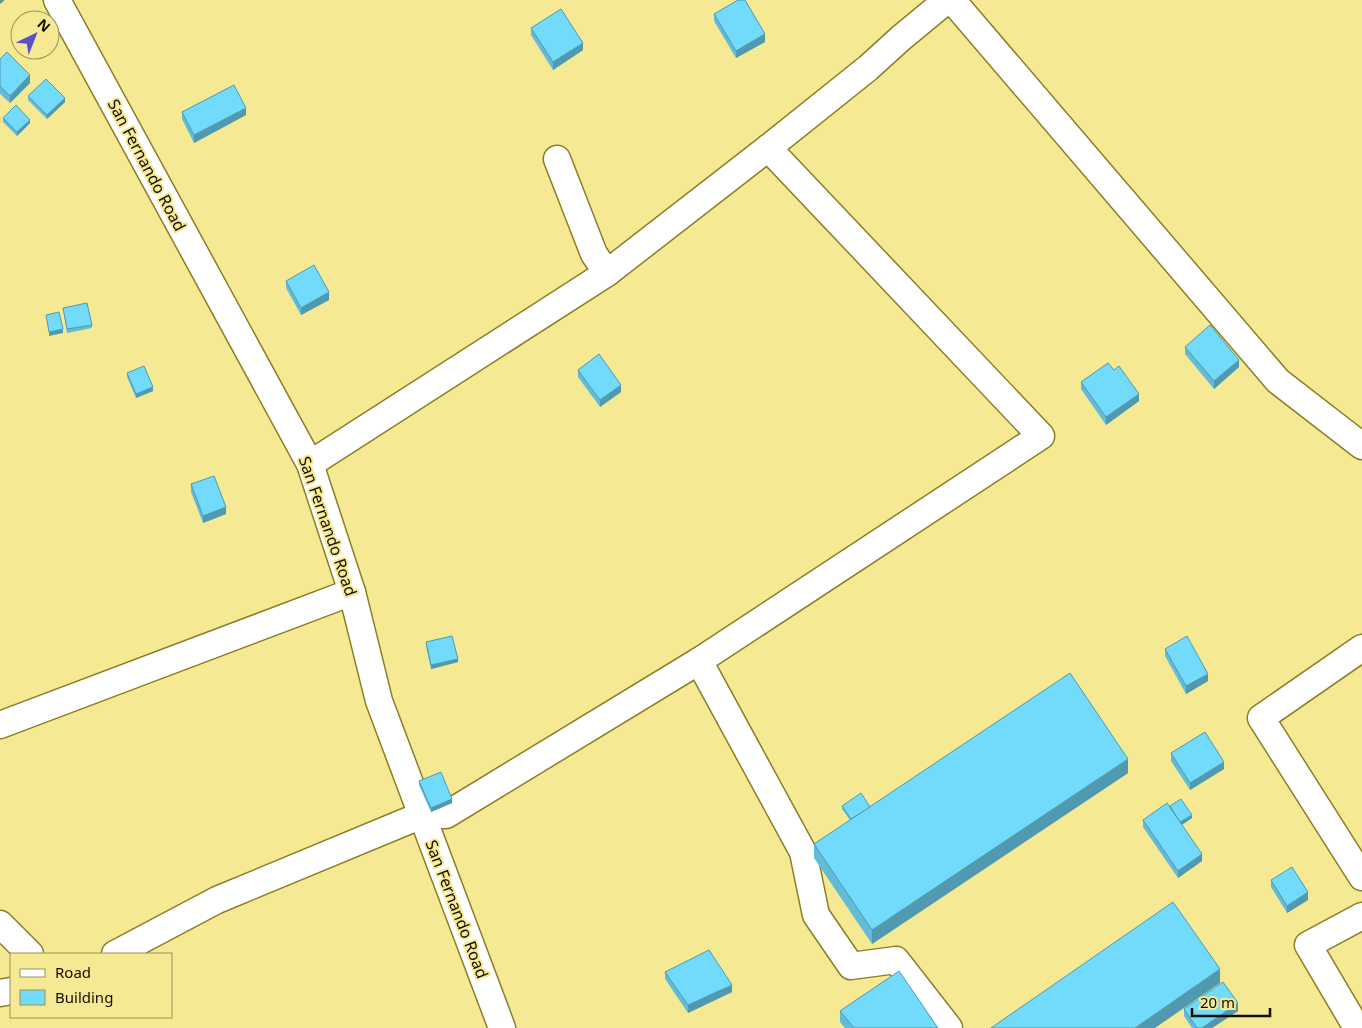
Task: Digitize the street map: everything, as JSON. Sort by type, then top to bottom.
[{"type":"street","name":"San Fernando Road","points":[[57,0],[310,464],[352,592],[380,700],[502,1028]]},
{"type":"street","points":[[310,464],[607,273],[868,68],[947,0]]},
{"type":"street","points":[[952,0],[1278,381],[1362,446]]},
{"type":"street","points":[[117,953],[217,900],[422,816],[446,814],[699,660],[1041,436],[768,148]]},
{"type":"street","points":[[558,159],[594,254],[607,273]]},
{"type":"street","points":[[0,725],[352,592]]},
{"type":"street","points":[[1362,648],[1261,718],[1362,877]]},
{"type":"street","points":[[699,660],[803,852],[816,915],[851,966],[896,960],[949,1028]]},
{"type":"street","points":[[1357,1028],[1308,946],[1362,916]]},
{"type":"street","points":[[0,924],[29,953]]},
{"type":"building","points":[[738,0],[745,0],[765,34],[736,51],[714,14]]},
{"type":"building","points":[[561,9],[583,43],[553,62],[531,28]]},
{"type":"building","points":[[7,52],[10,55],[10,60],[15,60],[30,75],[10,96],[0,86],[0,59]]},
{"type":"building","points":[[46,79],[65,98],[47,115],[28,96]]},
{"type":"building","points":[[234,85],[246,108],[194,135],[182,112]]},
{"type":"building","points":[[16,105],[30,120],[17,132],[3,118]]},
{"type":"building","points":[[314,265],[329,292],[301,308],[286,281]]},
{"type":"building","points":[[87,303],[92,325],[67,329],[63,308]]},
{"type":"building","points":[[59,312],[63,329],[49,332],[46,315]]},
{"type":"building","points":[[1210,325],[1239,360],[1214,381],[1185,347]]},
{"type":"building","points":[[599,354],[621,385],[600,400],[578,370]]},
{"type":"building","points":[[1108,363],[1114,370],[1119,366],[1139,394],[1106,417],[1081,382]]},
{"type":"building","points":[[144,366],[153,387],[136,394],[127,373]]},
{"type":"building","points":[[214,476],[226,507],[203,516],[191,484]]},
{"type":"building","points":[[452,636],[458,659],[431,665],[426,642]]},
{"type":"building","points":[[1187,636],[1208,674],[1186,686],[1165,649]]},
{"type":"building","points":[[1070,673],[1128,759],[872,930],[814,844]]},
{"type":"building","points":[[1205,732],[1224,762],[1190,783],[1171,753]]},
{"type":"building","points":[[441,772],[452,799],[431,808],[419,781]]},
{"type":"building","points":[[861,793],[870,807],[851,819],[842,806]]},
{"type":"building","points":[[1181,799],[1192,815],[1180,822],[1170,806]]},
{"type":"building","points":[[1167,803],[1202,854],[1178,871],[1143,820]]},
{"type":"building","points":[[1292,867],[1308,892],[1287,906],[1271,880]]},
{"type":"building","points":[[1173,902],[1220,969],[1135,1028],[991,1028]]},
{"type":"building","points":[[709,950],[732,985],[688,1005],[665,972]]},
{"type":"building","points":[[899,971],[938,1028],[854,1028],[840,1011]]},
{"type":"building","points":[[1223,982],[1238,1003],[1202,1028],[1197,1028],[1184,1009]]}]
